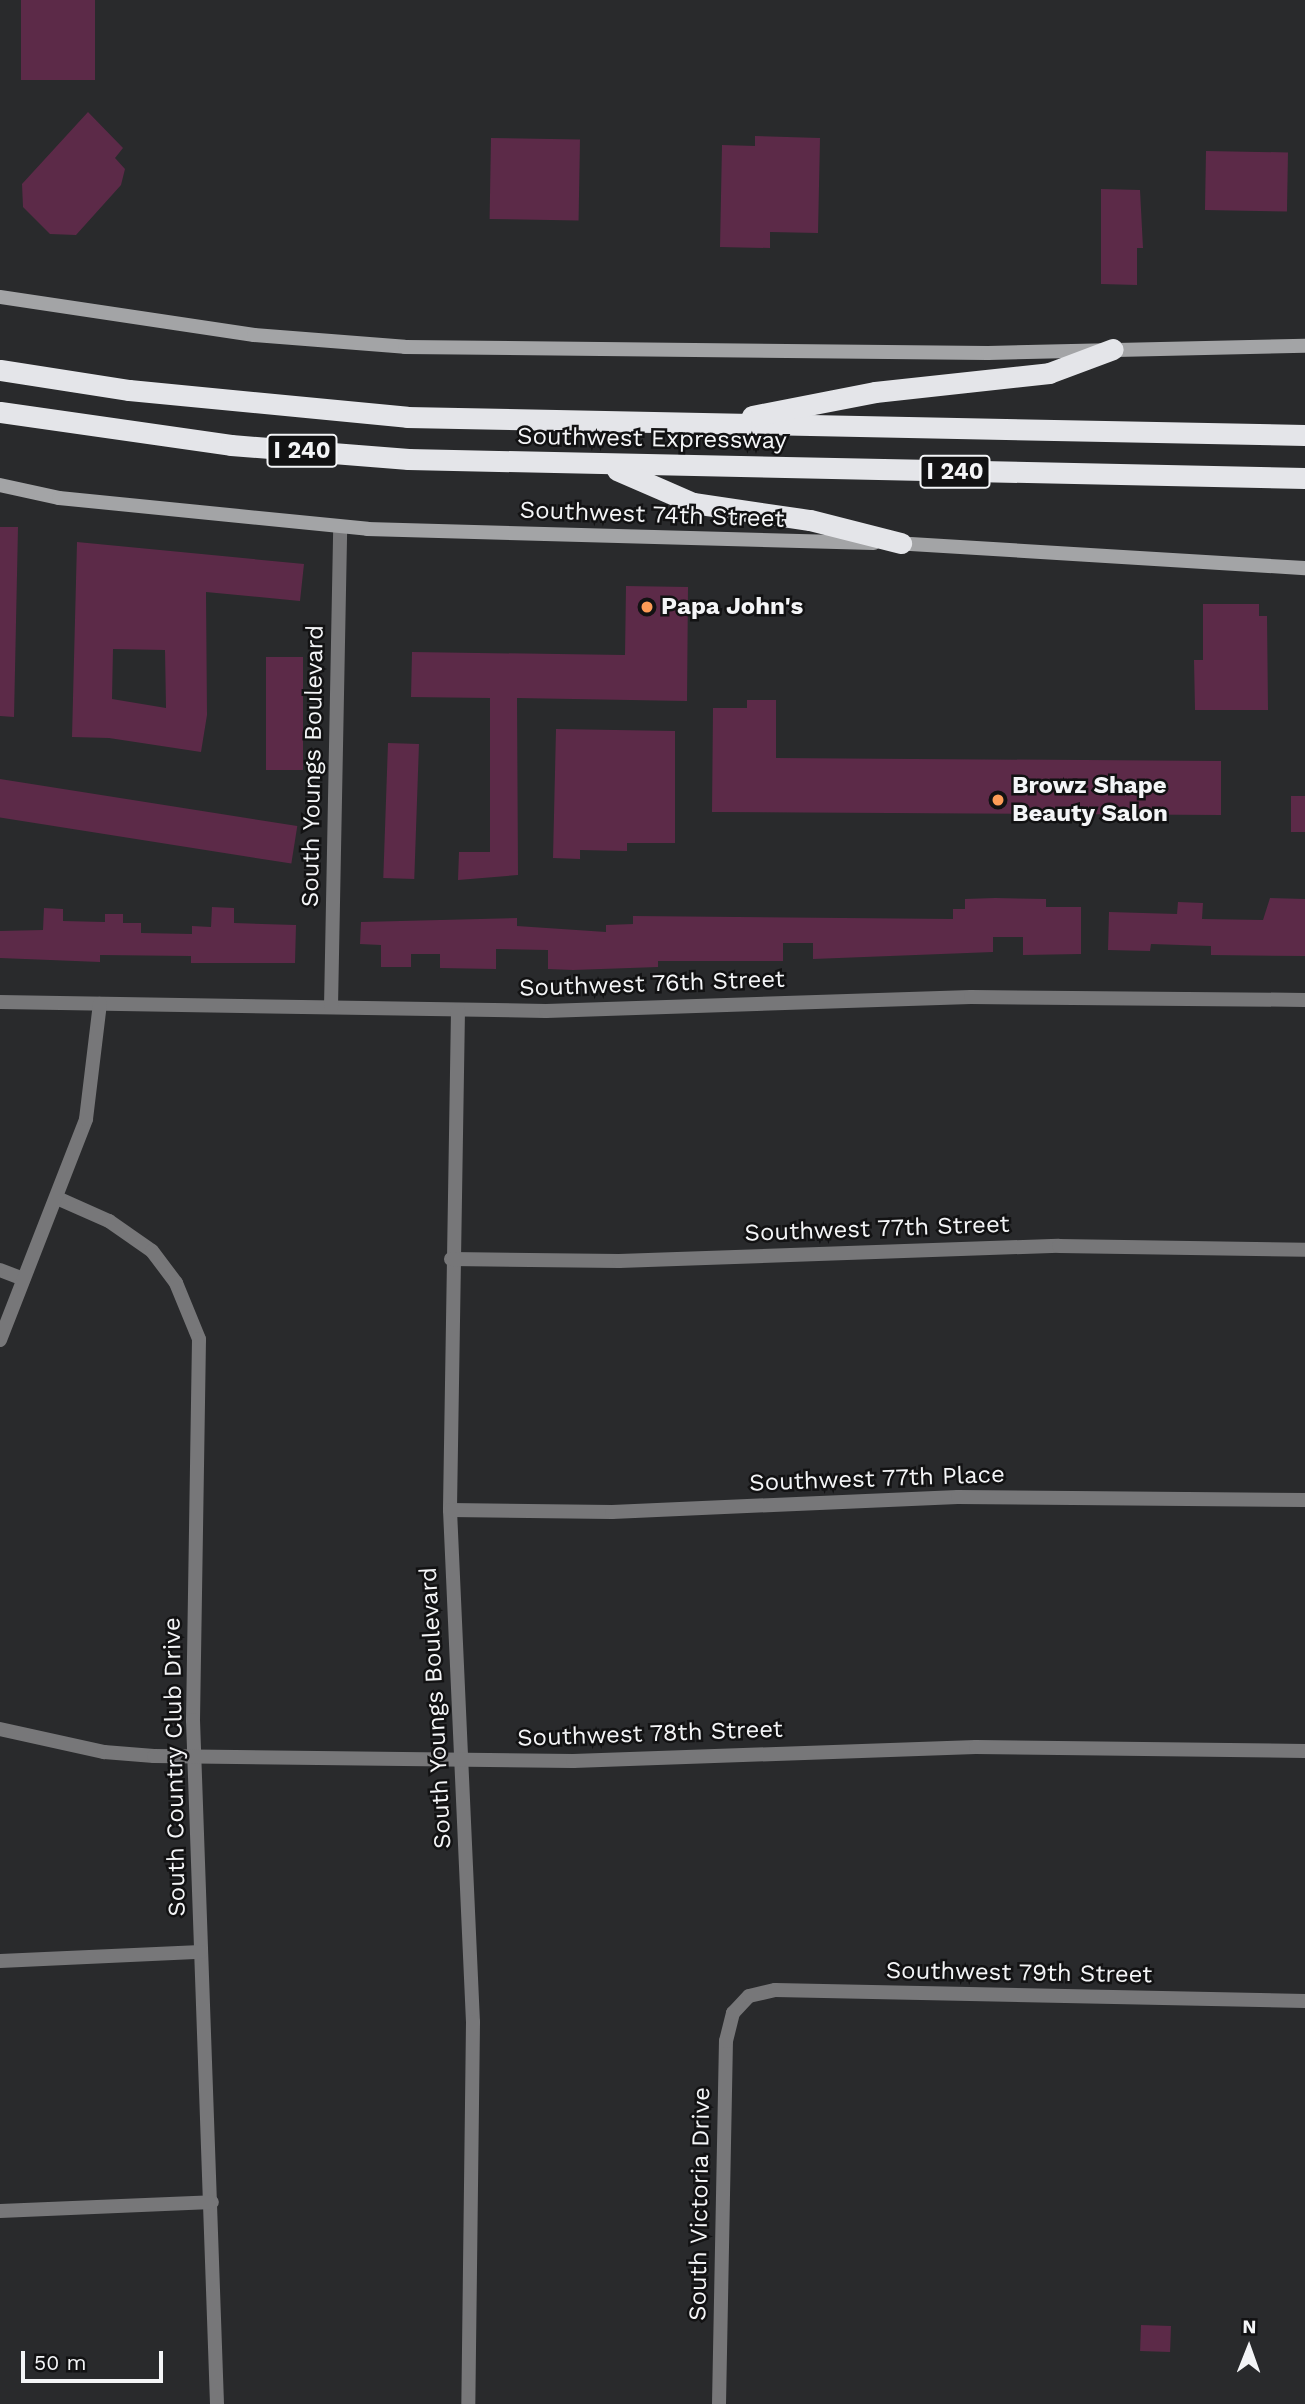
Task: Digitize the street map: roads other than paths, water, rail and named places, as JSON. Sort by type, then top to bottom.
[{"type":"highway","points":[[709,424],[875,392],[1049,373],[1113,349]]},
{"type":"highway","name":"Southwest Expressway","points":[[0,370],[167,395],[407,417],[1305,435]]},
{"type":"highway","name":"Southwest Expressway","points":[[0,412],[244,446],[408,459],[1305,478]]},
{"type":"highway","points":[[605,465],[693,503],[810,520],[901,544]]},
{"type":"main road","points":[[0,297],[241,333],[405,347],[988,353],[1305,346]]},
{"type":"main road","name":"Southwest 74th Street","points":[[0,485],[59,498],[340,527],[901,544],[1305,568]]},
{"type":"street","name":"South Youngs Boulevard","points":[[331,1007],[340,527]]},
{"type":"street","name":"Southwest 76th Street","points":[[0,1002],[458,1010],[649,1010],[996,997],[1305,1000]]},
{"type":"street","points":[[0,1339],[86,1119],[100,1004]]},
{"type":"street","name":"South Youngs Boulevard","points":[[458,1010],[451,1259],[450,1510],[474,2034],[468,2404]]},
{"type":"street","name":"South Country Club Drive","points":[[57,1198],[110,1221],[152,1251],[176,1283],[199,1339],[194,1755],[212,2202],[217,2404]]},
{"type":"street","name":"Southwest 77th Street","points":[[451,1259],[619,1261],[1059,1246],[1305,1250]]},
{"type":"street","points":[[0,1270],[23,1279]]},
{"type":"street","name":"Southwest 77th Place","points":[[450,1510],[612,1511],[971,1497],[1305,1500]]},
{"type":"street","name":"Southwest 78th Street","points":[[0,1729],[104,1752],[460,1760],[573,1761],[988,1747],[1305,1751]]},
{"type":"street","points":[[0,1961],[201,1952]]},
{"type":"street","name":"Southwest 79th Street","points":[[738,2007],[758,1992],[775,1990],[1305,2001]]},
{"type":"street","name":"South Victoria Drive","points":[[719,2404],[725,2055],[730,2020],[738,2007]]},
{"type":"street","points":[[0,2211],[212,2202]]},
{"type":"place","name":"Papa John's","points":[[647,607]]},
{"type":"place","name":"Browz Shape Beauty Salon","points":[[998,800]]}]
